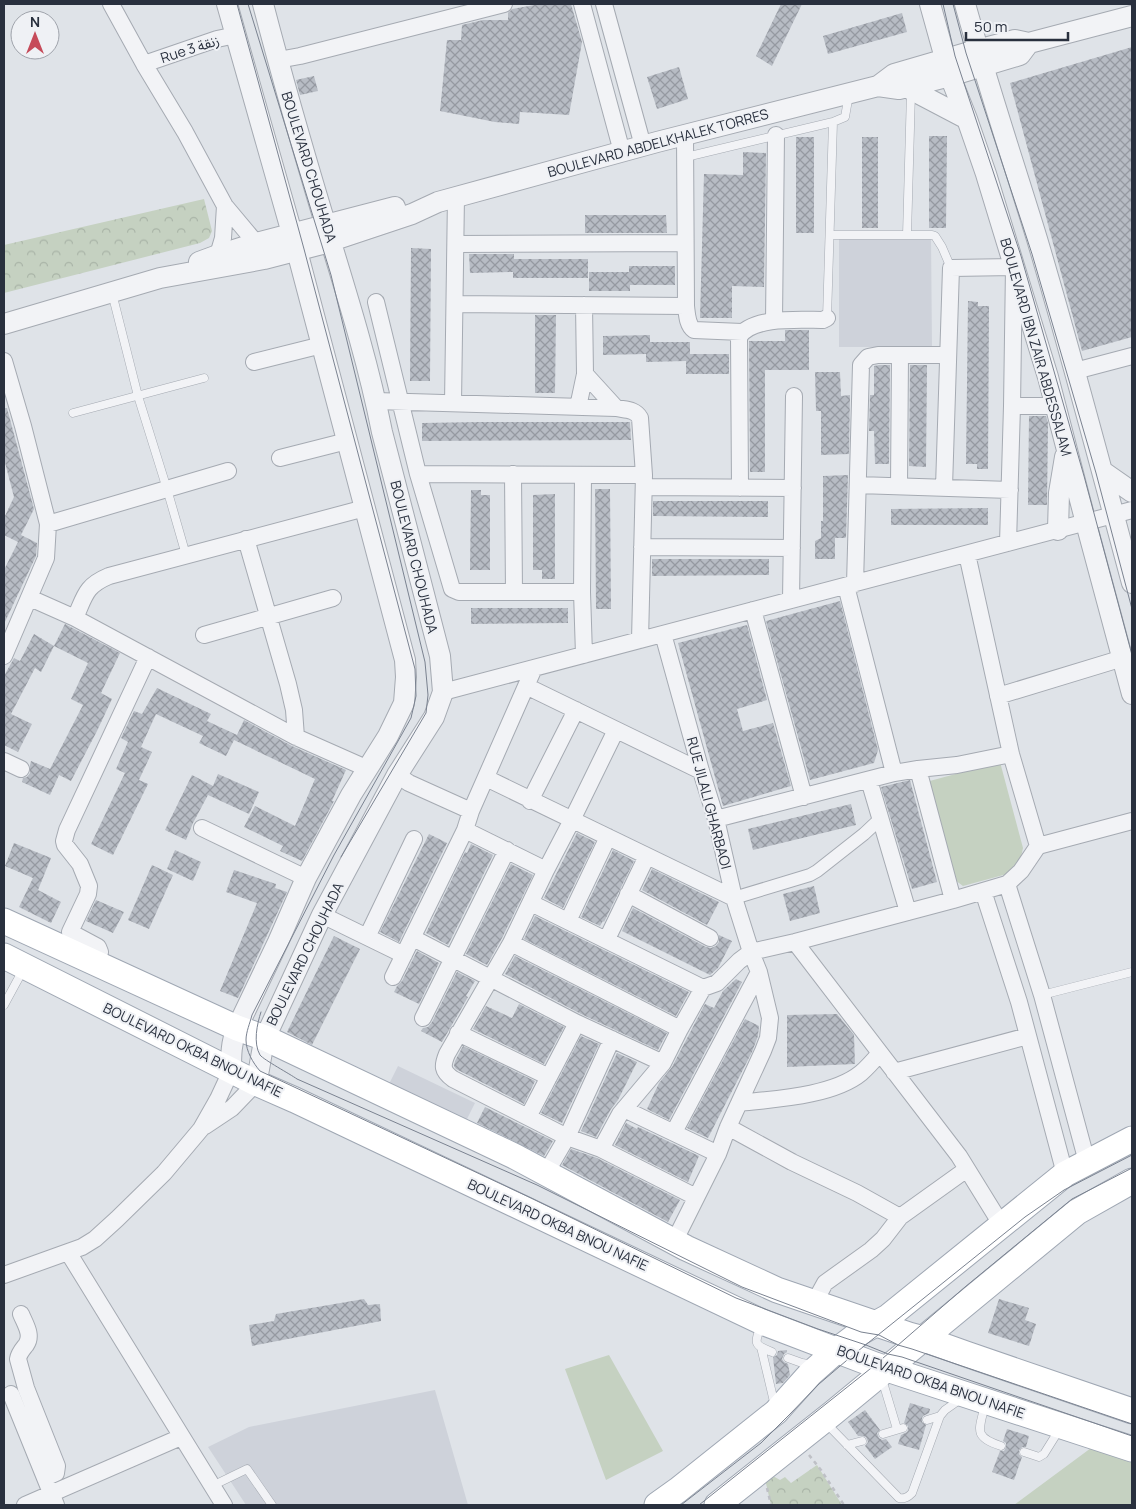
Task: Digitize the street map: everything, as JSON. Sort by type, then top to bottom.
[{"type":"main road","points":[[4,921],[66,939],[96,963],[237,1028],[265,1038],[546,1173],[674,1242],[778,1290],[1132,1411]]},
{"type":"main road","name":"BOULEVARD OKBA BNOU NAFIE","points":[[14,961],[231,1071],[762,1322],[828,1358],[885,1371],[977,1398],[1132,1449]]},
{"type":"main road","points":[[657,1505],[776,1412],[810,1374],[828,1358],[861,1332],[888,1317],[1065,1174],[1132,1139]]},
{"type":"main road","points":[[717,1505],[824,1421],[1077,1212],[1132,1181]]},
{"type":"main road","points":[[957,1312],[954,1329],[956,1337],[966,1354]]},
{"type":"street","points":[[111,4],[185,132],[225,206],[256,243]]},
{"type":"street","name":"BOULEVARD CHOUHADA","points":[[227,4],[322,345],[405,660],[406,677],[404,703],[388,736],[366,768],[306,878],[233,1037],[231,1071]]},
{"type":"street","name":"BOULEVARD CHOUHADA","points":[[256,1083],[265,1038],[322,916],[397,775],[434,717],[443,692],[440,656],[382,432],[376,400],[293,117],[263,4]]},
{"type":"street","points":[[278,60],[300,56],[457,12],[504,4]]},
{"type":"street","points":[[582,4],[622,152]]},
{"type":"street","points":[[604,4],[643,146]]},
{"type":"street","name":"BOULEVARD IBN ZAIR ABDESSALAM","points":[[930,4],[947,68],[986,174],[1048,377],[1132,694]]},
{"type":"street","points":[[965,4],[1034,230],[1102,471],[1123,513],[1132,582]]},
{"type":"street","name":"BOULEVARD ABDELKHALEK TORRES","points":[[878,86],[894,74],[947,68],[980,58],[1020,55],[1030,43],[1132,16]]},
{"type":"street","name":"Rue 3 زنقة","points":[[144,64],[217,39],[236,35]]},
{"type":"street","name":"BOULEVARD ABDELKHALEK TORRES","points":[[4,324],[160,278],[226,267],[294,242],[328,234],[408,203],[447,199],[643,146],[878,86],[909,88],[947,68]]},
{"type":"street","points":[[909,88],[967,119]]},
{"type":"street","points":[[685,135],[686,306],[688,322],[694,330],[742,332]]},
{"type":"street","points":[[774,321],[776,136]]},
{"type":"street","points":[[447,199],[456,244],[453,403]]},
{"type":"street","points":[[218,255],[223,238],[225,206]]},
{"type":"street","name":"BOULEVARD ABDELKHALEK TORRES","points":[[160,278],[218,255],[256,243],[294,242]]},
{"type":"street","points":[[456,244],[685,243]]},
{"type":"street","points":[[944,487],[950,268],[1014,267],[1008,544]]},
{"type":"street","points":[[376,302],[418,474],[452,589],[458,592],[582,592]]},
{"type":"street","points":[[456,304],[686,306]]},
{"type":"street","points":[[578,407],[585,374],[584,305]]},
{"type":"street","points":[[740,488],[739,337],[742,332],[751,327],[774,321],[822,320],[827,318]]},
{"type":"street","points":[[254,362],[322,345]]},
{"type":"street","points":[[899,486],[900,355]]},
{"type":"street","points":[[894,773],[851,585],[858,485],[861,365],[868,356],[948,355]]},
{"type":"street","points":[[1075,371],[1132,356]]},
{"type":"street","points":[[4,361],[48,524],[46,558],[4,656]]},
{"type":"street","points":[[585,374],[616,408]]},
{"type":"street","points":[[791,600],[794,396]]},
{"type":"street","points":[[376,400],[616,408],[634,411],[640,418],[644,481],[640,640]]},
{"type":"street","points":[[1012,406],[1055,406]]},
{"type":"street","points":[[280,458],[346,441]]},
{"type":"street","points":[[1058,530],[1059,493],[1066,450]]},
{"type":"street","points":[[48,524],[228,471]]},
{"type":"street","points":[[1102,471],[1132,492]]},
{"type":"street","points":[[418,474],[583,475],[740,488],[793,488]]},
{"type":"street","points":[[513,474],[514,592]]},
{"type":"street","points":[[583,475],[582,592],[584,655]]},
{"type":"street","points":[[858,485],[1010,490]]},
{"type":"street","points":[[75,618],[88,589],[96,581],[109,576],[365,508]]},
{"type":"street","points":[[443,692],[1123,513]]},
{"type":"street","points":[[246,539],[288,684],[294,710],[296,736]]},
{"type":"street","points":[[642,547],[792,548]]},
{"type":"street","points":[[966,554],[1011,754],[1038,846]]},
{"type":"street","points":[[30,598],[75,618],[296,736],[366,768]]},
{"type":"street","points":[[204,635],[333,598]]},
{"type":"street","points":[[753,610],[804,797]]},
{"type":"street","name":"RUE JILALI GHARBAOI","points":[[663,634],[716,820],[734,898],[759,972],[770,1018],[768,1038],[728,1127],[718,1154],[674,1242]]},
{"type":"street","points":[[66,939],[88,894],[89,886],[80,864],[67,850],[64,841],[67,830],[148,657]]},
{"type":"street","points":[[998,696],[1123,658]]},
{"type":"street","points":[[393,977],[465,830],[471,811],[534,668]]},
{"type":"street","points":[[526,686],[701,771]]},
{"type":"street","points":[[530,801],[576,710]]},
{"type":"street","points":[[616,730],[511,943],[458,1033],[444,1062],[444,1070],[453,1079],[528,1117],[567,1136],[601,1149],[696,1197]]},
{"type":"street","points":[[716,820],[894,773],[957,766],[1011,754]]},
{"type":"street","points":[[4,761],[21,769]]},
{"type":"street","points":[[918,769],[953,900]]},
{"type":"street","points":[[397,775],[409,783],[471,811]]},
{"type":"street","points":[[486,778],[530,801],[734,898],[817,872],[880,819]]},
{"type":"street","points":[[869,780],[908,912]]},
{"type":"street","points":[[601,1149],[624,1109],[663,1063],[703,988],[717,983],[751,952],[908,912],[1007,884],[1038,846],[1132,822]]},
{"type":"street","points":[[202,828],[306,878]]},
{"type":"street","points":[[465,830],[546,870]]},
{"type":"street","points":[[568,921],[608,837]]},
{"type":"street","points":[[367,937],[414,839]]},
{"type":"street","points":[[423,1018],[507,850]]},
{"type":"street","points":[[606,939],[647,856]]},
{"type":"street","points":[[1007,884],[1041,989],[1088,1162]]},
{"type":"street","points":[[983,891],[1015,989],[1065,1174]]},
{"type":"street","points":[[628,894],[710,938]]},
{"type":"street","points":[[531,903],[703,988]]},
{"type":"street","points":[[322,916],[404,955]]},
{"type":"street","points":[[412,938],[577,1023],[663,1063]]},
{"type":"street","points":[[795,942],[967,1169],[1002,1224]]},
{"type":"street","points":[[511,943],[680,1029]]},
{"type":"street","points":[[674,1132],[759,972]]},
{"type":"street","points":[[1015,989],[1041,989]]},
{"type":"street","points":[[528,1117],[577,1023]]},
{"type":"street","points":[[458,1033],[549,1077]]},
{"type":"street","points":[[894,1072],[1028,1036]]},
{"type":"street","points":[[546,1173],[567,1136],[612,1038]]},
{"type":"street","points":[[739,1103],[791,1097],[834,1088],[860,1073],[880,1053]]},
{"type":"street","points":[[4,1275],[82,1247],[95,1239],[164,1172],[201,1129],[231,1071]]},
{"type":"street","points":[[201,1129],[232,1108],[256,1083]]},
{"type":"street","points":[[624,1109],[718,1154]]},
{"type":"street","points":[[728,1127],[900,1217]]},
{"type":"street","points":[[814,1303],[825,1283],[871,1250],[883,1239],[900,1217],[967,1169]]},
{"type":"street","points":[[68,1252],[212,1486],[218,1504]]},
{"type":"street","points":[[21,1314],[30,1335],[28,1343],[18,1355],[14,1393],[54,1500]]},
{"type":"street","points":[[25,1505],[54,1500],[181,1437]]},
{"type":"lane","points":[[907,235],[909,88]]},
{"type":"lane","points":[[686,157],[833,122],[845,117],[849,93]]},
{"type":"lane","points":[[827,318],[833,122]]},
{"type":"lane","points":[[830,235],[935,236],[942,247],[950,268]]},
{"type":"lane","points":[[111,291],[138,396],[186,555]]},
{"type":"lane","points":[[73,413],[204,378]]},
{"type":"lane","points":[[4,1005],[14,961]]},
{"type":"lane","points":[[1041,989],[1132,972]]},
{"type":"lane","points":[[762,1322],[756,1342],[771,1372],[776,1412]]},
{"type":"lane","points":[[760,1347],[772,1352]]},
{"type":"lane","points":[[789,1360],[802,1363],[828,1358]]},
{"type":"lane","points":[[883,1434],[900,1428],[885,1371]]},
{"type":"lane","points":[[824,1421],[899,1498],[908,1497],[912,1493],[940,1416],[945,1410],[977,1398],[980,1433],[989,1442],[1002,1446]]},
{"type":"lane","points":[[927,1420],[940,1416]]},
{"type":"lane","points":[[1024,1452],[1039,1456],[1044,1454],[1061,1425]]},
{"type":"lane","points":[[848,1445],[862,1441]]},
{"type":"lane","points":[[212,1486],[247,1469],[272,1505]]},
{"type":"path","points":[[807,1452],[844,1505]]},
{"type":"path","points":[[767,1488],[771,1505]]},
{"type":"shaded area","points":[[839,236],[931,236],[932,347],[839,347]]},
{"type":"shaded area","points":[[398,1066],[475,1103],[464,1125],[387,1088]]},
{"type":"shaded area","points":[[435,1390],[468,1505],[246,1505],[208,1447],[249,1427]]},
{"type":"green space","points":[[204,199],[212,231],[209,238],[200,243],[4,293],[4,245]]},
{"type":"green space","points":[[1000,762],[1023,848],[1018,871],[963,886],[951,877],[926,782]]},
{"type":"green space","points":[[609,1355],[663,1451],[606,1480],[565,1369]]},
{"type":"green space","points":[[1091,1448],[1132,1462],[1132,1505],[1014,1505]]},
{"type":"green space","points":[[817,1465],[842,1505],[771,1505],[765,1479],[773,1476],[780,1480],[785,1477],[791,1483]]},
{"type":"building","points":[[540,4],[571,4],[582,42],[569,115],[520,112],[519,124],[495,122],[440,111],[447,40],[461,40],[462,25],[483,20],[508,20],[508,13],[512,9]]},
{"type":"building","points":[[781,4],[802,4],[772,66],[756,56]]},
{"type":"building","points":[[902,13],[907,32],[828,54],[823,36]]},
{"type":"building","points":[[1132,47],[1132,337],[1082,351],[1010,83]]},
{"type":"building","points":[[679,67],[688,99],[657,109],[647,77]]},
{"type":"building","points":[[314,76],[318,91],[300,95],[296,80]]},
{"type":"building","points":[[929,136],[947,136],[946,228],[929,228]]},
{"type":"building","points":[[796,137],[814,137],[814,233],[796,233]]},
{"type":"building","points":[[862,137],[878,137],[878,228],[862,228]]},
{"type":"building","points":[[743,152],[766,153],[764,287],[732,286],[732,318],[700,318],[704,174],[743,175]]},
{"type":"building","points":[[585,215],[666,215],[667,233],[585,233]]},
{"type":"building","points":[[411,248],[431,249],[430,381],[410,381]]},
{"type":"building","points":[[469,254],[514,254],[514,259],[588,259],[588,278],[513,278],[513,272],[470,273]]},
{"type":"building","points":[[629,266],[675,266],[675,285],[630,285],[630,291],[589,291],[589,272],[629,272]]},
{"type":"building","points":[[968,301],[978,302],[978,306],[989,306],[988,469],[977,469],[977,464],[966,464]]},
{"type":"building","points":[[535,315],[556,315],[555,393],[535,393]]},
{"type":"building","points":[[785,330],[809,330],[809,370],[765,370],[765,472],[750,472],[749,341],[785,341]]},
{"type":"building","points":[[650,335],[650,342],[690,342],[690,354],[729,354],[729,374],[686,374],[686,361],[646,362],[646,354],[603,355],[603,336]]},
{"type":"building","points":[[890,365],[889,464],[875,464],[874,431],[869,431],[870,395],[874,395],[874,366]]},
{"type":"building","points":[[910,365],[927,365],[926,467],[909,466]]},
{"type":"building","points":[[815,372],[840,372],[841,396],[850,395],[849,454],[821,455],[821,411],[816,411]]},
{"type":"building","points":[[4,408],[7,408],[34,509],[21,535],[37,543],[36,556],[4,624],[4,570],[18,542],[4,535],[4,518],[14,497],[4,459]]},
{"type":"building","points":[[1029,416],[1046,416],[1048,423],[1047,505],[1028,505]]},
{"type":"building","points":[[630,422],[631,440],[422,441],[422,423]]},
{"type":"building","points":[[848,475],[846,537],[835,538],[835,559],[815,559],[815,541],[821,538],[821,521],[823,521],[823,476]]},
{"type":"building","points":[[595,489],[610,489],[611,609],[596,609]]},
{"type":"building","points":[[471,490],[481,490],[481,495],[490,495],[490,570],[470,570]]},
{"type":"building","points":[[555,494],[555,579],[542,579],[542,570],[533,570],[533,495]]},
{"type":"building","points":[[653,501],[768,501],[768,517],[653,516]]},
{"type":"building","points":[[988,508],[988,525],[891,525],[891,509]]},
{"type":"building","points":[[652,559],[769,559],[769,575],[652,576]]},
{"type":"building","points":[[840,601],[878,750],[874,763],[810,780],[766,621]]},
{"type":"building","points":[[471,608],[568,608],[568,623],[471,624]]},
{"type":"building","points":[[65,624],[120,653],[101,693],[112,699],[97,731],[71,781],[59,775],[50,795],[22,782],[23,778],[27,777],[30,773],[31,761],[50,769],[83,705],[71,699],[88,663],[54,646]]},
{"type":"building","points":[[747,625],[767,700],[737,709],[743,731],[773,723],[791,786],[723,806],[678,643]]},
{"type":"building","points":[[34,634],[54,646],[41,672],[35,668],[11,714],[32,724],[18,752],[4,745],[4,676],[14,658],[20,661]]},
{"type":"building","points":[[157,688],[211,714],[207,721],[237,735],[244,720],[292,746],[346,770],[332,801],[334,801],[302,861],[280,851],[283,846],[244,827],[255,806],[295,826],[315,779],[234,740],[226,756],[199,743],[203,736],[156,714],[141,747],[152,752],[139,780],[148,784],[113,855],[91,844],[125,773],[116,769],[128,742],[121,738],[134,711],[142,714]]},
{"type":"building","points":[[218,774],[259,792],[249,814],[208,795],[186,840],[165,830],[192,775],[213,786]]},
{"type":"building","points":[[910,780],[937,882],[912,889],[881,787]]},
{"type":"building","points":[[851,804],[856,825],[753,850],[748,829]]},
{"type":"building","points":[[577,833],[595,842],[563,908],[544,898]]},
{"type":"building","points":[[429,834],[447,843],[399,942],[380,932]]},
{"type":"building","points":[[14,843],[51,858],[38,890],[61,902],[51,923],[19,907],[33,878],[5,866]]},
{"type":"building","points":[[471,844],[493,855],[448,945],[426,933],[465,852],[467,853]]},
{"type":"building","points":[[175,850],[201,862],[193,881],[167,869]]},
{"type":"building","points":[[613,850],[634,861],[604,922],[600,926],[581,917]]},
{"type":"building","points":[[511,864],[533,875],[487,965],[466,954]]},
{"type":"building","points":[[152,865],[173,875],[149,929],[128,920]]},
{"type":"building","points":[[652,869],[719,902],[707,925],[642,890]]},
{"type":"building","points":[[234,870],[276,884],[275,888],[287,892],[238,998],[220,991],[257,903],[226,892]]},
{"type":"building","points":[[814,886],[820,913],[790,921],[783,894]]},
{"type":"building","points":[[96,900],[124,912],[113,933],[86,921]]},
{"type":"building","points":[[633,908],[706,947],[716,946],[719,942],[719,935],[732,941],[718,968],[710,975],[622,931]]},
{"type":"building","points":[[535,916],[689,992],[676,1016],[524,939]]},
{"type":"building","points":[[334,936],[360,949],[312,1045],[287,1032]]},
{"type":"building","points":[[417,951],[439,963],[419,1004],[394,992],[402,981]]},
{"type":"building","points":[[515,956],[667,1033],[658,1050],[581,1014],[505,974]]},
{"type":"building","points":[[457,972],[475,981],[442,1042],[421,1031],[432,1022]]},
{"type":"building","points":[[736,979],[742,982],[669,1120],[647,1109],[659,1083],[672,1067],[705,1004],[714,1008],[723,991]]},
{"type":"building","points":[[519,1004],[564,1027],[544,1064],[473,1029],[486,1006],[512,1018]]},
{"type":"building","points":[[837,1014],[854,1035],[855,1064],[787,1067],[787,1015]]},
{"type":"building","points":[[745,1019],[759,1026],[758,1036],[752,1052],[708,1138],[687,1128]]},
{"type":"building","points":[[581,1036],[599,1044],[562,1123],[541,1113]]},
{"type":"building","points":[[463,1046],[535,1081],[524,1104],[456,1069],[454,1066],[455,1061]]},
{"type":"building","points":[[617,1053],[637,1062],[618,1100],[596,1137],[581,1131]]},
{"type":"building","points":[[485,1107],[553,1141],[544,1156],[477,1123]]},
{"type":"building","points":[[626,1123],[699,1156],[688,1182],[615,1145]]},
{"type":"building","points":[[571,1149],[597,1158],[680,1200],[668,1222],[562,1165]]},
{"type":"building","points":[[364,1299],[368,1305],[380,1304],[381,1321],[252,1346],[249,1325],[274,1321],[276,1314]]},
{"type":"building","points":[[999,1299],[1029,1308],[1025,1320],[1036,1324],[1029,1346],[988,1333]]},
{"type":"building","points":[[787,1350],[782,1359],[788,1364],[790,1375],[783,1383],[776,1384],[773,1357],[777,1355],[778,1351]]},
{"type":"building","points":[[910,1403],[930,1409],[929,1413],[922,1418],[922,1422],[926,1425],[919,1450],[898,1444],[901,1435],[908,1430],[908,1426],[904,1423]]},
{"type":"building","points":[[865,1410],[880,1430],[877,1433],[879,1438],[882,1440],[886,1439],[892,1447],[875,1459],[865,1446],[868,1442],[866,1437],[858,1436],[848,1422]]},
{"type":"building","points":[[1007,1429],[1029,1436],[1026,1447],[1022,1447],[1019,1450],[1019,1454],[1022,1457],[1014,1480],[992,1472],[1000,1451],[1004,1451],[1006,1447],[1006,1443],[1003,1441]]},
{"type":"tram line","points":[[237,4],[415,669],[416,696],[411,718],[334,855],[252,1015],[246,1040],[252,1061],[260,1071],[531,1198],[736,1298],[888,1354],[902,1357],[1132,1436]]},
{"type":"tram line","points":[[248,4],[331,275],[425,662],[428,695],[426,713],[341,857]]},
{"type":"tram line","points":[[943,4],[955,56],[1021,256],[1084,476],[1132,655]]},
{"type":"tram line","points":[[953,4],[966,53],[1032,254],[1096,473],[1132,609]]},
{"type":"tram line","points":[[261,1012],[256,1039],[260,1055],[297,1079],[537,1185],[742,1287],[861,1332],[879,1335],[898,1345],[1132,1424]]},
{"type":"tram line","points":[[681,1505],[761,1443],[819,1384],[853,1355],[1025,1217],[1064,1190],[1132,1155]]},
{"type":"tram line","points":[[699,1505],[875,1365],[965,1287],[1072,1199],[1132,1168]]}]
